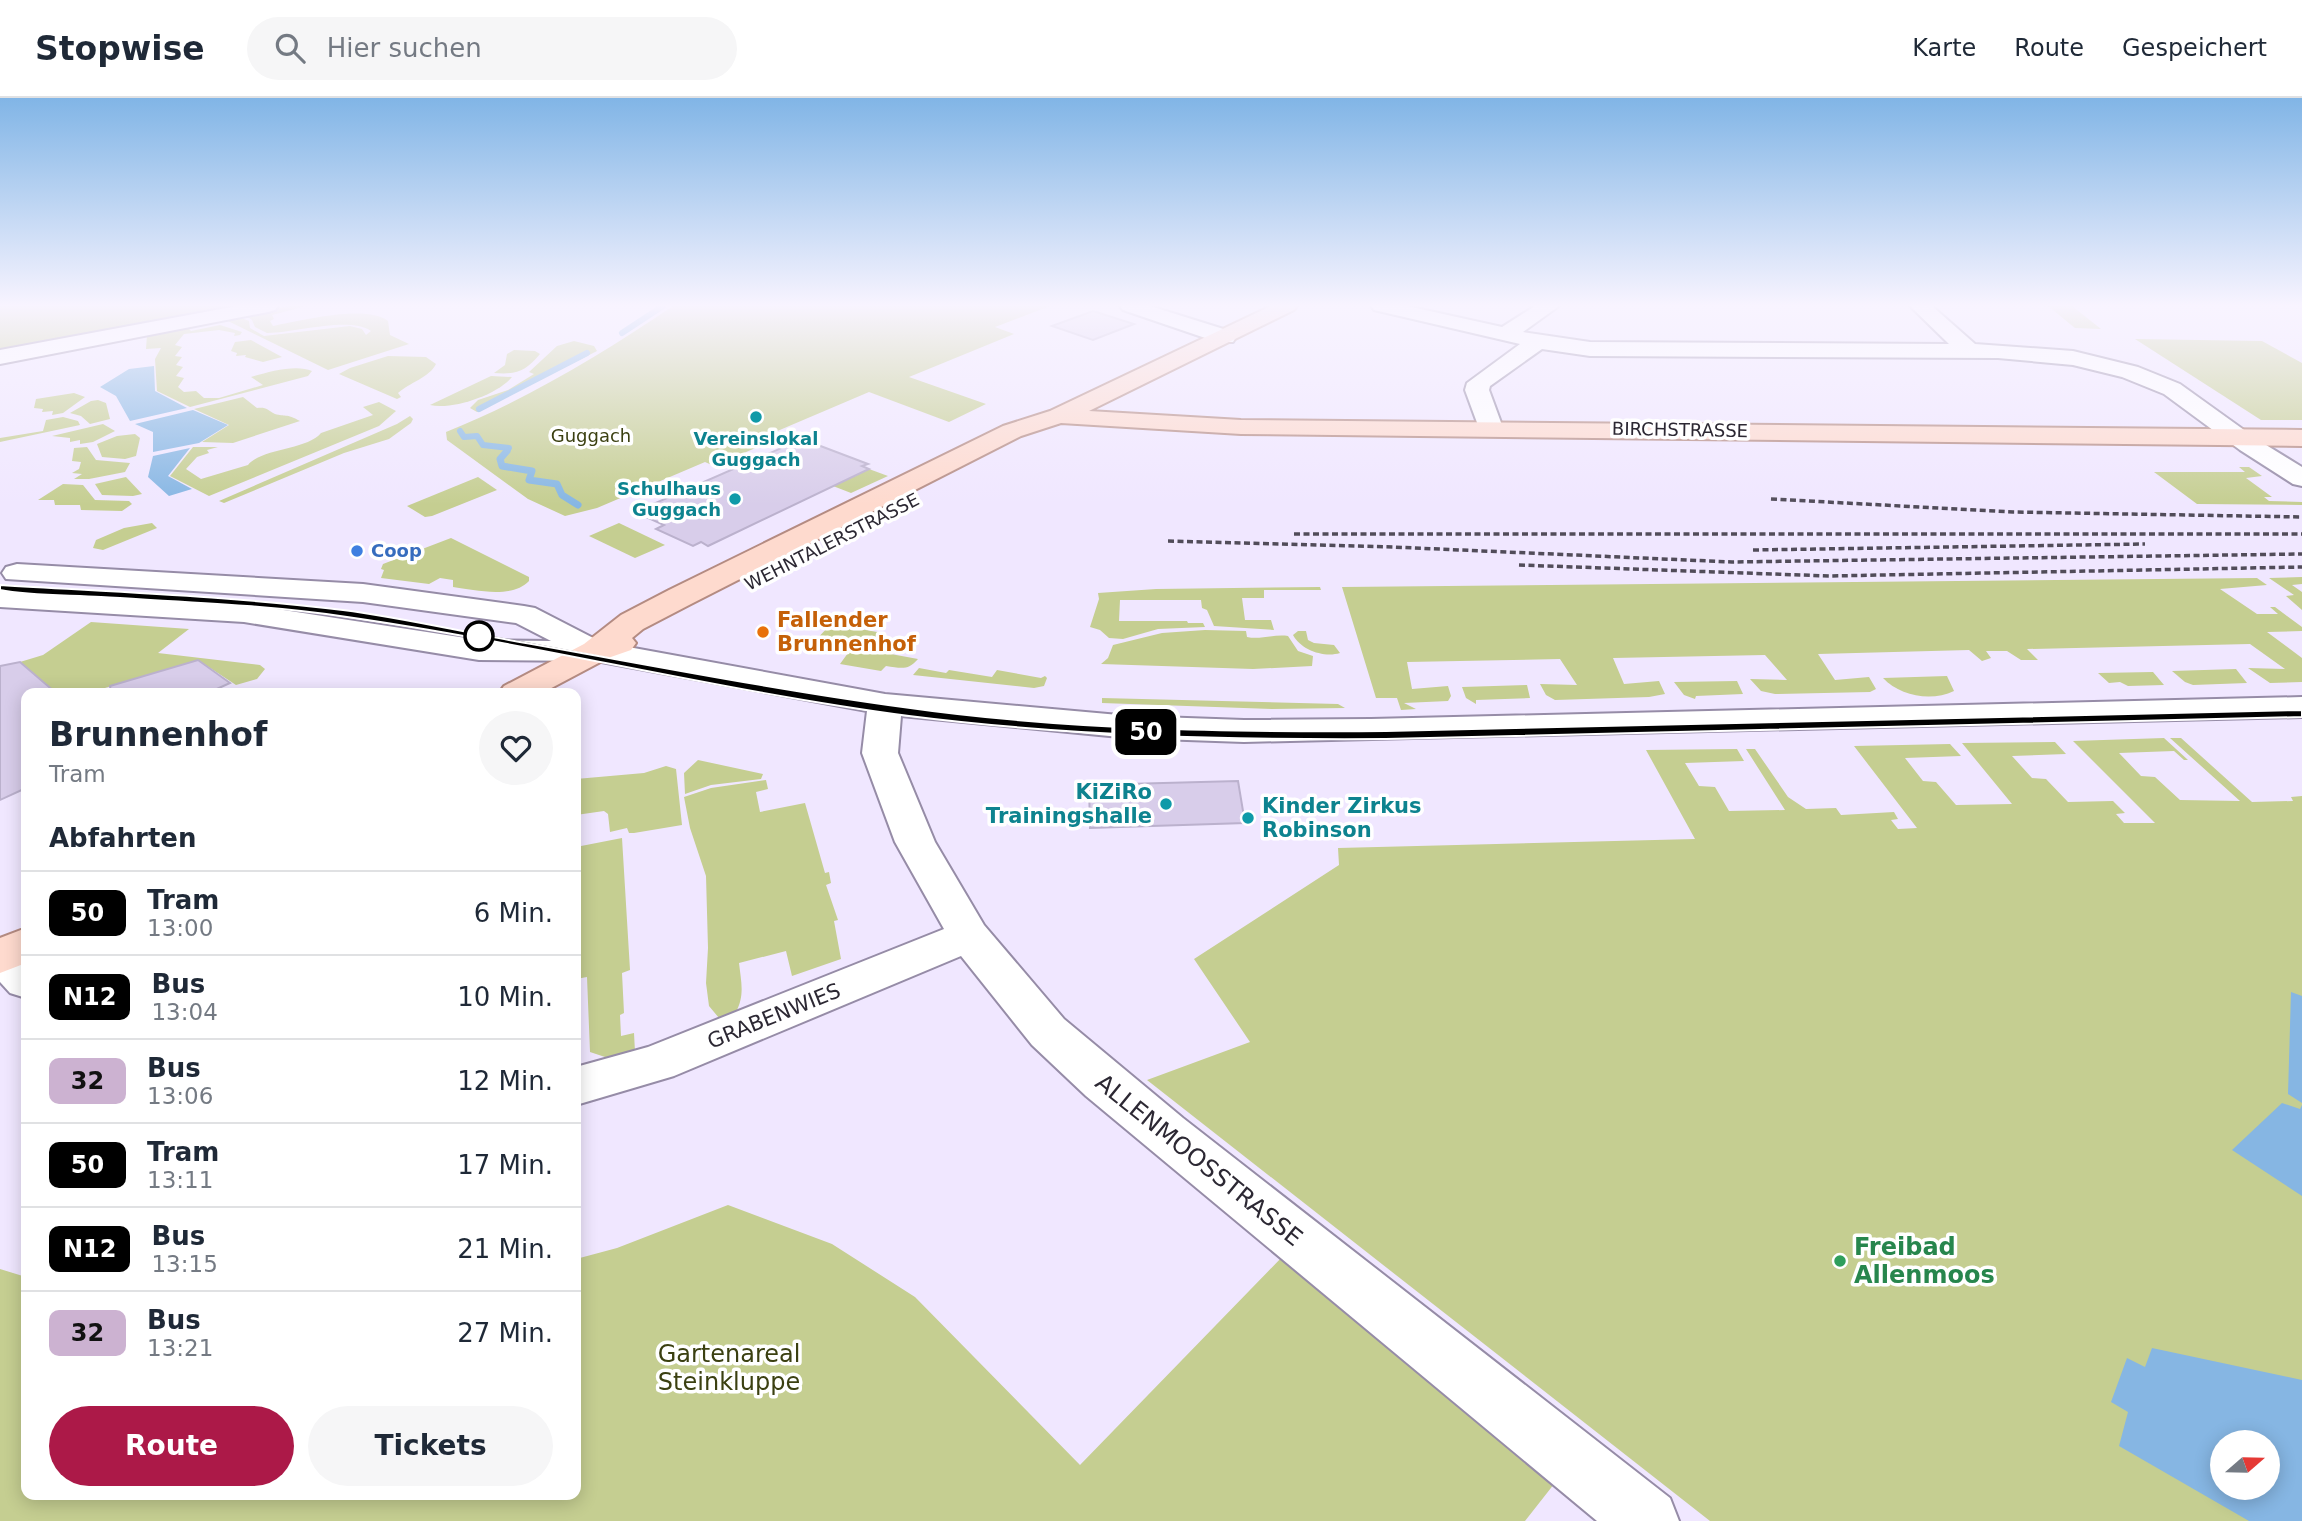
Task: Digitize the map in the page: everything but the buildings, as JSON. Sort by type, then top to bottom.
[{"type":"main road","name":"WEHNTALERSTRASSE","points":[[526,688],[596,651],[667,626],[1031,440],[1059,416],[1151,372]]},
{"type":"main road","name":"BIRCHSTRASSE","points":[[1059,416],[1241,426],[2302,438]]},
{"type":"street","points":[[1491,428],[1477,390],[1479,383],[1494,372]]},
{"type":"street","points":[[2131,372],[2172,389],[2302,478]]},
{"type":"street","points":[[0,572],[363,593],[524,615],[596,651]]},
{"type":"street","points":[[0,619],[15,598],[79,575]]},
{"type":"street","points":[[15,598],[244,612],[479,650],[596,651],[885,704],[1119,726],[1244,731],[2302,707]]},
{"type":"street","name":"ALLENMOOSSTRASSE","points":[[885,704],[880,753],[915,842],[969,936],[1036,1019],[1103,1082],[1647,1521]]},
{"type":"street","name":"GRABENWIES","points":[[581,1085],[657,1063],[969,936]]},
{"type":"green space","points":[[156,372],[179,372],[176,376],[184,378],[178,387],[184,392],[196,391],[204,398],[219,398],[263,385],[251,377],[269,372],[311,372],[308,376],[190,407],[157,391]]},
{"type":"green space","points":[[430,372],[398,393],[401,397],[397,399],[339,374]]},
{"type":"green space","points":[[530,372],[555,372],[477,412],[470,408],[478,400],[508,390],[534,374]]},
{"type":"green space","name":"Guggach","points":[[567,372],[920,372],[909,377],[986,404],[949,422],[869,392],[768,435],[776,439],[714,466],[705,462],[597,508],[565,516],[528,499],[447,440],[446,432],[505,406]]},
{"type":"green space","points":[[2187,372],[2302,372],[2302,420],[2261,420]]},
{"type":"green space","points":[[491,376],[512,377],[496,390],[474,400],[450,405],[430,405]]},
{"type":"green space","points":[[74,393],[85,397],[63,413],[52,415],[53,411],[42,412],[43,409],[34,408],[36,399]]},
{"type":"green space","points":[[243,397],[257,408],[265,408],[275,414],[300,421],[233,443],[202,442],[229,425],[194,409]]},
{"type":"green space","points":[[91,401],[106,403],[110,419],[90,424],[81,416],[70,413]]},
{"type":"green space","points":[[379,402],[396,411],[379,426],[209,496],[170,476],[193,447],[218,447],[207,450],[209,453],[197,457],[186,469],[201,479],[248,465],[263,455],[306,443],[321,433],[373,415],[363,407]]},
{"type":"green space","points":[[410,416],[413,419],[411,423],[389,439],[344,453],[224,503],[219,501],[397,424]]},
{"type":"green space","points":[[63,417],[78,421],[80,425],[0,442],[0,438],[43,431],[46,420]]},
{"type":"green space","points":[[103,424],[115,431],[93,442],[80,444],[80,440],[70,442],[70,438],[52,436]]},
{"type":"green space","points":[[135,434],[140,438],[136,456],[125,459],[102,457],[97,444],[117,436]]},
{"type":"green space","points":[[87,447],[96,460],[130,463],[125,472],[74,479],[82,474],[72,473],[79,469],[81,462],[72,461],[74,448]]},
{"type":"green space","points":[[2239,467],[2249,467],[2262,476],[2246,478],[2272,497],[2264,497],[2269,501],[2302,502],[2302,505],[2197,504],[2154,472],[2245,472]]},
{"type":"green space","points":[[869,469],[888,476],[851,493],[833,486]]},
{"type":"green space","points":[[126,477],[142,494],[102,495],[95,484]]},
{"type":"green space","points":[[478,477],[497,490],[432,516],[425,517],[407,506]]},
{"type":"green space","points":[[63,484],[83,485],[95,500],[129,501],[132,504],[122,511],[81,510],[80,505],[55,505],[54,500],[38,500]]},
{"type":"green space","points":[[152,523],[157,528],[103,550],[93,548],[96,540],[124,528]]},
{"type":"green space","points":[[619,523],[665,545],[635,558],[589,536]]},
{"type":"green space","points":[[451,538],[529,577],[529,581],[513,590],[493,592],[453,587],[453,580],[440,578],[429,584],[381,578],[383,564]]},
{"type":"green space","points":[[2302,577],[2302,584],[2292,585],[2302,592],[2302,610],[2286,596],[2294,595],[2269,578]]},
{"type":"green space","points":[[2257,578],[2267,585],[2220,589],[2257,614],[2278,614],[2270,607],[2275,607],[2302,627],[2302,631],[2267,632],[2302,658],[2302,682],[2270,683],[2248,668],[2285,669],[2250,644],[2027,649],[2038,660],[2021,660],[2007,651],[1986,651],[1991,658],[1982,661],[1969,650],[1818,654],[1835,680],[1869,677],[1876,689],[1870,692],[1775,694],[1761,691],[1750,679],[1787,680],[1765,655],[1613,658],[1624,684],[1659,681],[1665,694],[1649,697],[1555,700],[1546,695],[1540,684],[1577,685],[1560,659],[1407,662],[1412,689],[1448,686],[1451,696],[1448,701],[1404,703],[1416,709],[1401,710],[1397,698],[1376,698],[1342,587]]},
{"type":"green space","points":[[1320,587],[1321,590],[1264,590],[1264,598],[1242,598],[1245,620],[1271,620],[1274,630],[1214,626],[1207,610],[1202,608],[1201,600],[1120,600],[1119,621],[1187,621],[1203,623],[1205,627],[1158,629],[1123,639],[1109,638],[1100,630],[1090,627],[1099,599],[1098,593],[1156,589]]},
{"type":"green space","points":[[91,622],[189,629],[158,653],[260,665],[265,669],[257,679],[236,685],[198,660],[105,688],[50,688],[20,662],[43,655]]},
{"type":"green space","points":[[831,624],[883,633],[869,650],[918,659],[907,667],[886,666],[881,671],[840,664],[848,653],[810,646]]},
{"type":"green space","points":[[1246,631],[1247,637],[1252,638],[1288,636],[1298,651],[1313,656],[1312,666],[1253,669],[1101,664],[1108,658],[1113,645],[1162,633]]},
{"type":"green space","points":[[1298,631],[1306,631],[1308,640],[1314,643],[1334,645],[1340,653],[1327,654],[1307,649],[1293,635]]},
{"type":"green space","points":[[919,668],[992,677],[997,670],[1047,678],[1044,686],[1034,688],[913,675]]},
{"type":"green space","points":[[2236,669],[2247,683],[2193,685],[2172,671]]},
{"type":"green space","points":[[2153,672],[2164,685],[2128,686],[2120,682],[2109,683],[2098,673]]},
{"type":"green space","points":[[1947,676],[1954,691],[1936,696],[1907,693],[1883,678]]},
{"type":"green space","points":[[1737,681],[1743,694],[1696,696],[1695,699],[1684,695],[1674,682]]},
{"type":"green space","points":[[1527,685],[1530,698],[1476,700],[1476,704],[1466,698],[1462,687]]},
{"type":"green space","points":[[1102,698],[1338,704],[1345,708],[1272,709],[1102,703]]},
{"type":"green space","name":"Freibad Allenmoos","points":[[2164,738],[2188,760],[2184,760],[2174,751],[2119,753],[2141,776],[2155,777],[2180,800],[2240,801],[2170,738],[2181,738],[2252,802],[2293,801],[2291,797],[2302,796],[2302,1521],[1710,1521],[1147,1080],[1250,1042],[1194,959],[1339,865],[1338,848],[1695,839],[1646,750],[1737,749],[1744,761],[1685,763],[1699,786],[1715,787],[1729,811],[1785,810],[1746,749],[1755,749],[1788,797],[1806,809],[1836,808],[1841,815],[1894,812],[1898,819],[1891,820],[1898,829],[1917,828],[1854,746],[1950,744],[1961,756],[1905,758],[1923,781],[1936,782],[1956,805],[2012,804],[1962,743],[2055,742],[2066,754],[2012,756],[2032,778],[2046,779],[2068,802],[2113,801],[2125,813],[2116,814],[2124,823],[2155,823],[2073,741]]},
{"type":"green space","points":[[698,760],[763,774],[761,779],[711,785],[685,794],[684,773]]},
{"type":"green space","points":[[666,766],[676,769],[682,825],[634,833],[629,833],[627,828],[610,832],[608,814],[604,811],[581,814],[581,779],[644,773]]},
{"type":"green space","points":[[766,780],[768,789],[756,792],[760,812],[805,803],[825,873],[829,872],[831,883],[826,885],[838,920],[834,921],[841,959],[792,976],[786,951],[739,963],[742,988],[739,1006],[736,1012],[719,1018],[709,1006],[706,983],[706,876],[690,828],[684,797],[711,788]]},
{"type":"green space","points":[[622,838],[630,970],[622,973],[624,1013],[620,1015],[621,1036],[634,1033],[635,1052],[611,1059],[590,1052],[587,977],[581,978],[581,846]]},
{"type":"green space","name":"Gartenareal Steinkluppe","points":[[728,1205],[832,1244],[915,1297],[1080,1465],[1284,1255],[1558,1479],[1525,1521],[0,1521],[0,1269],[21,1275],[21,1500],[581,1500],[581,1258],[617,1248]]},
{"type":"water","points":[[124,372],[154,372],[155,391],[187,408],[130,421],[116,396],[100,387]]},
{"type":"water","points":[[193,410],[228,425],[199,443],[153,452],[153,432],[135,424]]},
{"type":"water","points":[[190,448],[168,476],[192,489],[169,496],[148,477],[153,456]]},
{"type":"water","points":[[2291,992],[2302,996],[2302,1103],[2288,1094]]},
{"type":"water","points":[[2282,1103],[2300,1109],[2302,1105],[2302,1196],[2232,1150]]},
{"type":"water","points":[[2152,1348],[2302,1380],[2302,1521],[2249,1521],[2213,1500],[2280,1500],[2280,1430],[2210,1430],[2210,1498],[2119,1446],[2128,1412],[2111,1402],[2127,1358],[2145,1367]]},
{"type":"waterway","points":[[479,409],[550,372]]},
{"type":"waterway","points":[[460,431],[464,437],[477,436],[483,445],[509,448],[505,453]]},
{"type":"waterway","points":[[507,451],[500,459],[502,466],[532,471],[529,480],[557,484],[562,495],[578,505]]},
{"type":"tram line","points":[[0,588],[209,600],[365,616],[871,705],[947,716],[1099,729],[1175,733],[1402,734],[2302,713]]},
{"type":"tram line","name":"50","points":[[0,588],[168,597],[348,614],[906,712],[1015,724],[1135,732],[1260,736],[1386,735],[2302,713]]},
{"type":"railway","points":[[1771,499],[2013,512],[2302,517]]},
{"type":"railway","points":[[1294,534],[2302,534]]},
{"type":"railway","points":[[1168,541],[1393,547],[1732,562],[2302,554]]},
{"type":"railway","points":[[1753,550],[2145,544]]},
{"type":"railway","points":[[1519,565],[1829,576],[2302,567]]},
{"type":"place","name":"Vereinslokal Guggach","points":[[756,417]]},
{"type":"place","name":"Schulhaus Guggach","points":[[735,499]]},
{"type":"place","name":"Coop","points":[[357,551]]},
{"type":"place","name":"Fallender Brunnenhof","points":[[763,632]]},
{"type":"place","name":"KiZiRo Trainingshalle","points":[[1166,804]]},
{"type":"place","name":"Kinder Zirkus Robinson","points":[[1248,818]]},
{"type":"place","name":"Freibad Allenmoos","points":[[1840,1261]]}]
